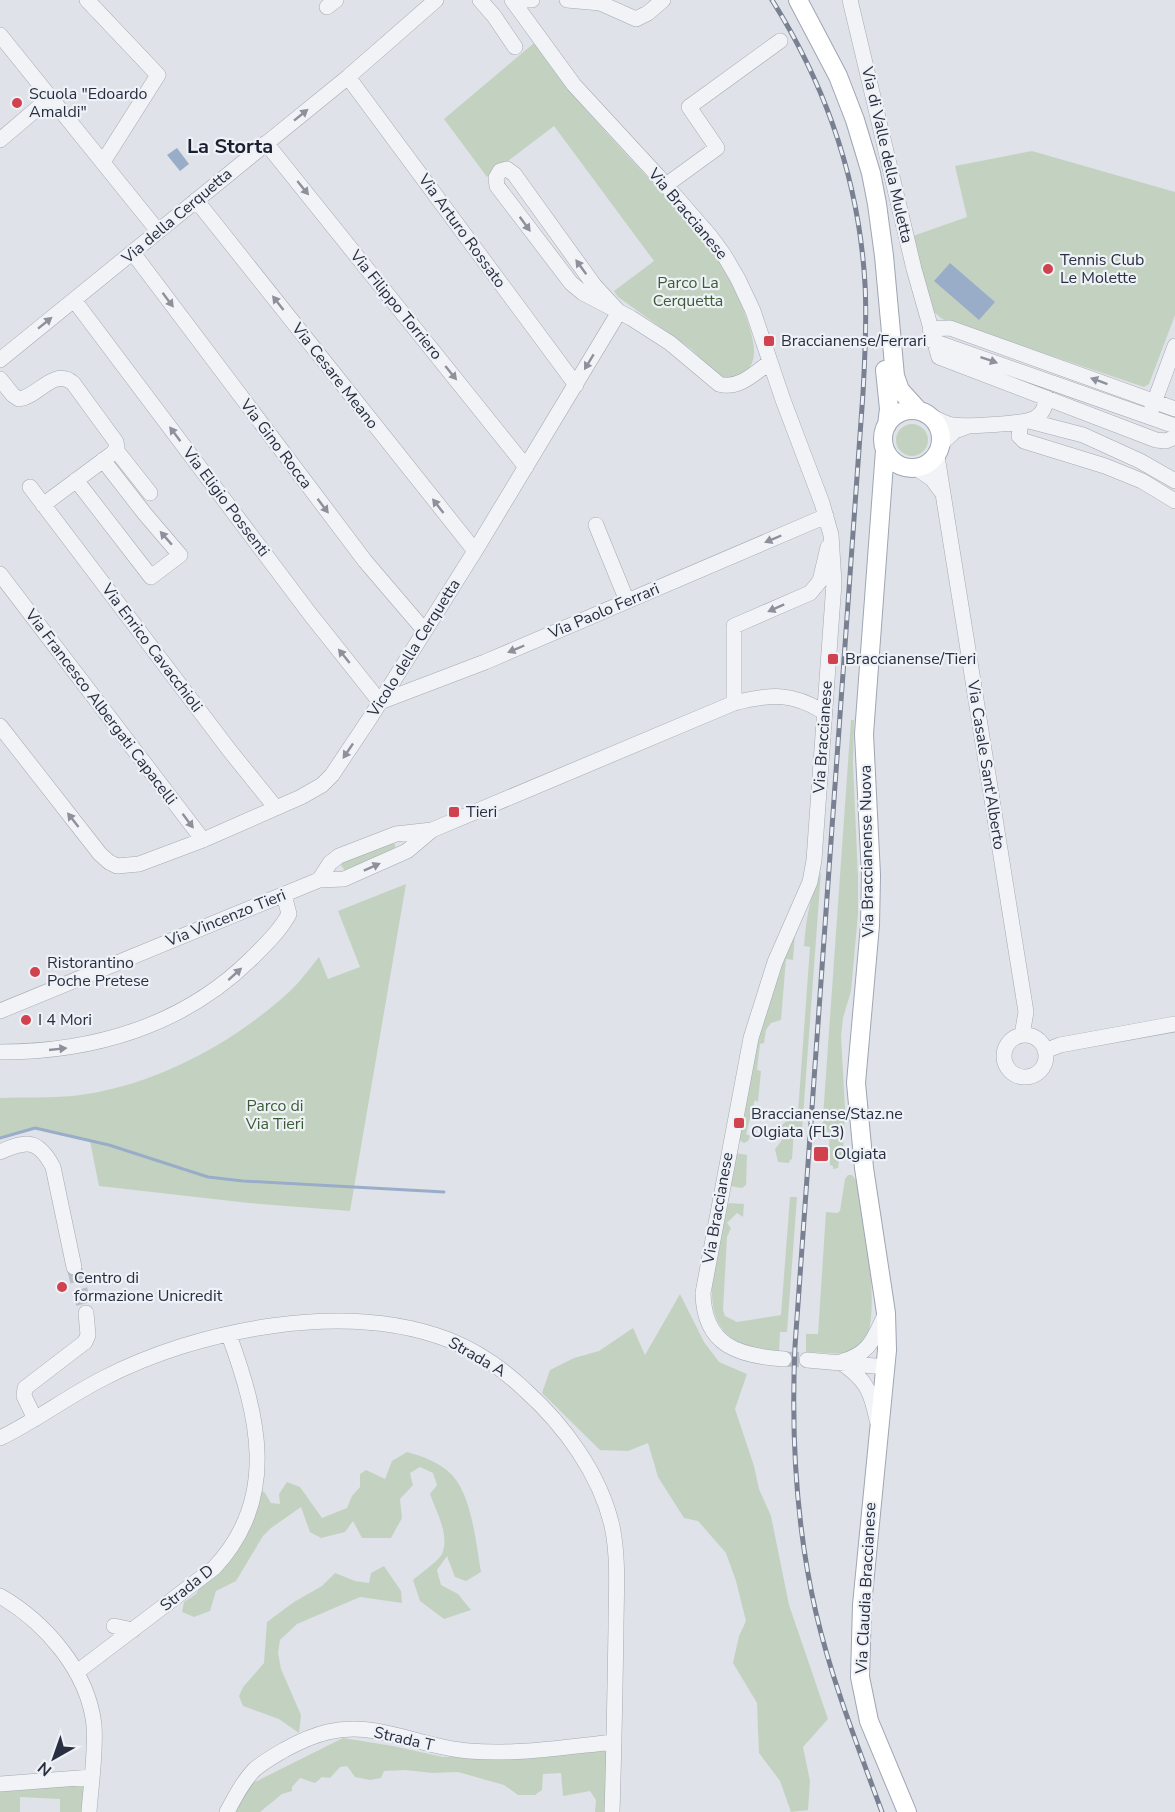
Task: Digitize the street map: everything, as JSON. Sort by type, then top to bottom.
[{"type":"main road","points":[[798,0],[838,76],[864,147],[878,204],[895,376],[900,390],[941,432],[939,450],[927,464],[898,473],[892,478],[882,495]]},
{"type":"main road","points":[[887,300],[885,376],[890,409],[883,438],[885,450],[892,460],[912,468]]},
{"type":"main road","points":[[886,425],[900,413],[924,413]]},
{"type":"main road","name":"Via Braccianense Nuova","points":[[885,450],[864,734],[871,875],[870,925],[856,1083],[864,1168],[886,1313]]},
{"type":"main road","points":[[879,1428],[886,1367],[886,1313]]},
{"type":"main road","name":"Via Claudia Braccianese","points":[[879,1428],[862,1605],[861,1677],[869,1721],[907,1812]]},
{"type":"street","points":[[87,0],[158,75],[103,162]]},
{"type":"street","name":"Via della Cerquetta","points":[[0,360],[348,77],[436,0]]},
{"type":"street","points":[[480,0],[515,47]]},
{"type":"street","points":[[512,0],[532,0]]},
{"type":"street","name":"Via Braccianese","points":[[512,0],[574,85],[666,185],[724,255],[753,310],[831,534],[834,583],[814,860],[810,882],[776,962],[751,1038],[703,1293],[704,1307],[710,1324],[726,1344],[751,1356],[784,1359]]},
{"type":"street","points":[[567,0],[600,3],[636,19],[648,13],[663,0]]},
{"type":"street","name":"Via di Valle della Muletta","points":[[850,0],[932,335]]},
{"type":"street","points":[[0,35],[158,231]]},
{"type":"street","points":[[666,185],[717,148],[689,107],[780,41]]},
{"type":"street","name":"Via Arturo Rossato","points":[[348,77],[576,385]]},
{"type":"street","points":[[0,140],[40,106],[44,91]]},
{"type":"street","name":"Via Filippo Torriero","points":[[266,142],[526,466]]},
{"type":"street","points":[[619,312],[594,285],[514,174],[507,169],[501,171],[496,178],[497,186],[562,274],[583,293],[619,312],[670,344],[722,385],[729,386],[738,383],[770,362]]},
{"type":"street","name":"Via Cesare Meano","points":[[196,200],[475,551]]},
{"type":"street","name":"Via Gino Rocca","points":[[133,253],[358,552],[424,630]]},
{"type":"street","name":"Via Eligio Possenti","points":[[74,300],[310,614],[380,702]]},
{"type":"street","points":[[925,311],[940,323],[957,330],[1175,409]]},
{"type":"street","name":"Vicolo della Cerquetta","points":[[0,726],[100,854],[111,864],[123,867],[139,864],[202,840],[301,797],[327,780],[337,769],[475,551],[619,312]]},
{"type":"street","points":[[957,330],[932,335],[939,357],[955,356],[1175,426]]},
{"type":"street","points":[[955,356],[957,330]]},
{"type":"street","points":[[1148,416],[1175,346]]},
{"type":"street","points":[[955,356],[1047,398],[1156,440],[1166,441],[1175,437]]},
{"type":"street","points":[[0,379],[19,399],[26,398],[57,378],[64,377],[70,380],[115,438],[116,450],[43,505]]},
{"type":"street","points":[[1047,398],[1041,414],[1025,422],[1019,436],[1024,441],[1105,466],[1142,481],[1175,501]]},
{"type":"street","points":[[924,413],[945,423],[966,427]]},
{"type":"street","points":[[939,450],[955,431],[966,427],[1025,422],[1083,435],[1149,465],[1175,481]]},
{"type":"street","points":[[116,450],[150,492]]},
{"type":"street","name":"Via Casale Sant'Alberto","points":[[939,450],[943,494],[1026,1012],[1022,1035]]},
{"type":"street","points":[[76,480],[151,577],[180,555],[104,460]]},
{"type":"street","points":[[912,468],[932,479],[943,494]]},
{"type":"street","name":"Via Enrico Cavacchioli","points":[[30,487],[230,751],[276,808]]},
{"type":"street","name":"Via Paolo Ferrari","points":[[380,702],[485,662],[826,516]]},
{"type":"street","points":[[596,525],[627,601]]},
{"type":"street","points":[[734,703],[734,626],[814,589],[822,574],[831,534]]},
{"type":"street","name":"Via Francesco Albergati Capacelli","points":[[0,574],[202,840]]},
{"type":"street","name":"Via Vincenzo Tieri","points":[[319,880],[330,863],[339,856],[394,834],[432,830],[734,703],[765,696],[780,696],[806,702],[824,712]]},
{"type":"street","name":"Via Vincenzo Tieri","points":[[0,1011],[319,880],[344,879],[411,848],[432,830]]},
{"type":"street","points":[[394,834],[401,845],[399,854]]},
{"type":"street","points":[[339,856],[338,868],[344,879]]},
{"type":"street","points":[[0,1052],[83,1046],[168,1018],[183,1010],[224,984],[275,934],[289,914],[284,895]]},
{"type":"street","points":[[1045,1051],[1060,1045],[1175,1024]]},
{"type":"street","points":[[1022,1035],[1028,1035],[1039,1041],[1045,1051],[1044,1066],[1034,1076],[1026,1078],[1012,1074],[1004,1062],[1003,1055],[1009,1042],[1022,1035]]},
{"type":"street","points":[[0,1152],[27,1143],[38,1147],[47,1156],[53,1167],[74,1267]]},
{"type":"street","points":[[35,1419],[24,1396],[26,1388],[85,1342],[88,1335],[86,1313]]},
{"type":"street","points":[[840,1362],[855,1358],[871,1344],[886,1313]]},
{"type":"street","name":"Strada A","points":[[0,1438],[101,1379],[121,1370],[176,1349],[228,1335],[301,1322],[341,1321],[407,1328],[438,1336],[466,1348],[501,1369],[532,1396],[557,1423],[580,1454],[600,1492],[612,1524],[616,1575],[612,1812]]},
{"type":"street","name":"Strada D","points":[[76,1672],[213,1568],[227,1551],[251,1509],[258,1451],[256,1433],[241,1369],[228,1335]]},
{"type":"street","points":[[807,1360],[886,1367]]},
{"type":"street","points":[[840,1362],[864,1382],[872,1396],[879,1428]]},
{"type":"street","points":[[0,1596],[20,1609],[45,1632],[68,1658],[85,1689],[92,1715],[94,1739],[89,1812]]},
{"type":"street","points":[[114,1626],[133,1630]]},
{"type":"street","name":"Strada T","points":[[227,1812],[241,1786],[261,1764],[302,1741],[334,1730],[373,1731],[457,1750],[482,1752],[535,1750],[614,1742]]},
{"type":"street","points":[[0,1784],[92,1777]]},
{"type":"green space","name":"Parco La Cerquetta","points":[[534,43],[584,108],[708,241],[729,271],[753,342],[752,363],[746,371],[736,376],[721,378],[691,349],[618,297],[614,291],[654,261],[554,126],[487,177],[444,119]]},
{"type":"green space","name":"Tennis Club Le Molette","points":[[1032,151],[1175,192],[1175,315],[1149,384],[1144,387],[942,319],[932,310],[913,236],[967,217],[955,166]]},
{"type":"green space","points":[[912,424],[923,429],[928,440],[923,451],[912,456],[901,451],[896,440],[901,429]]},
{"type":"green space","points":[[851,720],[854,720],[853,764],[858,914],[851,991],[843,1018],[841,1036],[845,1109],[843,1153],[838,1168],[833,1169],[828,1161],[830,1132],[822,1131]]},
{"type":"green space","points":[[393,842],[395,850],[345,871],[341,865],[343,860]]},
{"type":"green space","points":[[821,872],[802,1130],[794,1130],[792,1159],[789,1163],[778,1162],[775,1149],[782,1140],[779,1137],[783,1133],[778,1128],[798,1112],[810,947],[804,946],[811,899]]},
{"type":"green space","name":"Parco di Via Tieri","points":[[406,884],[350,1211],[249,1203],[99,1186],[90,1141],[35,1128],[0,1138],[0,1098],[73,1096],[103,1091],[161,1073],[216,1046],[242,1029],[289,992],[319,957],[328,979],[360,967],[338,911]]},
{"type":"green space","points":[[795,933],[793,960],[786,959],[781,1020],[771,1023],[766,1030],[764,1043],[760,1044],[757,1070],[761,1071],[758,1102],[755,1100],[746,1134],[750,1136],[744,1143],[739,1140],[755,1041],[773,982]]},
{"type":"green space","points":[[735,1153],[747,1155],[746,1185],[742,1188],[730,1186]]},
{"type":"green space","points":[[848,1175],[852,1175],[856,1180],[869,1261],[872,1302],[867,1340],[846,1354],[806,1352],[806,1334],[818,1334],[826,1212],[840,1211],[845,1179]]},
{"type":"green space","points":[[790,1197],[797,1197],[787,1332],[780,1332],[779,1351],[749,1346],[729,1336],[717,1320],[712,1301],[716,1255],[726,1207],[729,1203],[744,1204],[743,1217],[737,1213],[727,1223],[731,1228],[727,1237],[723,1310],[725,1316],[737,1322],[781,1315]]},
{"type":"green space","points":[[680,1294],[704,1342],[719,1362],[747,1374],[735,1409],[754,1466],[759,1489],[771,1516],[789,1605],[828,1719],[803,1747],[810,1781],[808,1810],[791,1812],[780,1781],[759,1753],[757,1703],[733,1663],[739,1636],[746,1621],[726,1553],[698,1521],[684,1518],[658,1477],[648,1443],[628,1451],[600,1450],[542,1393],[550,1370],[574,1358],[599,1351],[633,1328],[645,1355]]},
{"type":"green space","points":[[407,1452],[431,1460],[448,1471],[459,1484],[464,1495],[472,1521],[481,1572],[466,1581],[455,1577],[447,1556],[437,1570],[441,1585],[458,1594],[471,1610],[444,1619],[420,1601],[413,1580],[440,1557],[444,1539],[441,1523],[430,1494],[437,1485],[433,1473],[420,1467],[410,1473],[413,1485],[400,1499],[402,1518],[391,1538],[362,1538],[353,1521],[345,1532],[321,1538],[310,1532],[301,1507],[263,1536],[236,1581],[216,1591],[210,1611],[194,1617],[182,1612],[184,1602],[196,1594],[260,1489],[271,1503],[280,1504],[279,1494],[287,1482],[300,1487],[322,1518],[347,1508],[352,1496],[360,1487],[360,1474],[366,1470],[385,1479],[392,1461]]},
{"type":"green space","points":[[384,1566],[401,1591],[402,1603],[360,1597],[297,1624],[280,1640],[278,1653],[281,1669],[301,1715],[299,1733],[279,1719],[243,1706],[239,1696],[243,1687],[264,1663],[267,1622],[294,1602],[322,1586],[335,1573],[355,1581],[369,1583],[371,1573]]},
{"type":"green space","points":[[343,1738],[443,1757],[610,1750],[609,1812],[595,1812],[596,1800],[590,1791],[563,1796],[561,1773],[543,1774],[542,1790],[535,1795],[518,1795],[504,1785],[458,1772],[384,1771],[381,1778],[370,1780],[355,1777],[347,1766],[340,1767],[330,1778],[322,1777],[315,1783],[300,1778],[292,1787],[292,1791],[282,1794],[260,1812],[234,1812],[249,1785]]},
{"type":"green space","points":[[83,1782],[84,1812],[60,1812],[60,1799],[20,1797],[20,1812],[0,1812],[0,1787]]},
{"type":"water","points":[[177,148],[189,164],[180,171],[167,155]]},
{"type":"water","points":[[950,263],[995,302],[979,320],[934,281]]},
{"type":"waterway","points":[[0,1138],[35,1128],[109,1145],[208,1177],[444,1192]]},
{"type":"tunnel","points":[[74,1267],[86,1313]]},
{"type":"tunnel","points":[[784,1359],[807,1360]]},
{"type":"railway","points":[[772,0],[808,66],[824,100],[836,136],[856,208],[865,284],[863,393],[795,1346],[794,1413],[796,1481],[804,1547],[816,1613],[838,1689],[882,1812]]},
{"type":"place","name":"Scuola \"Edoardo Amaldi\"","points":[[17,103]]},
{"type":"place","name":"Tennis Club Le Molette","points":[[1048,269]]},
{"type":"place","name":"Braccianense/Ferrari","points":[[769,341]]},
{"type":"place","name":"Braccianense/Tieri","points":[[833,659]]},
{"type":"place","name":"Tieri","points":[[454,812]]},
{"type":"place","name":"Ristorantino Poche Pretese","points":[[35,972]]},
{"type":"place","name":"I 4 Mori","points":[[26,1020]]},
{"type":"place","name":"Braccianense/Staz.ne Olgiata (FL3)","points":[[739,1123]]},
{"type":"place","name":"Olgiata","points":[[821,1154]]},
{"type":"place","name":"Centro di formazione Unicredit","points":[[62,1287]]},
{"type":"district","name":"La Storta","points":[[230,146]]}]
